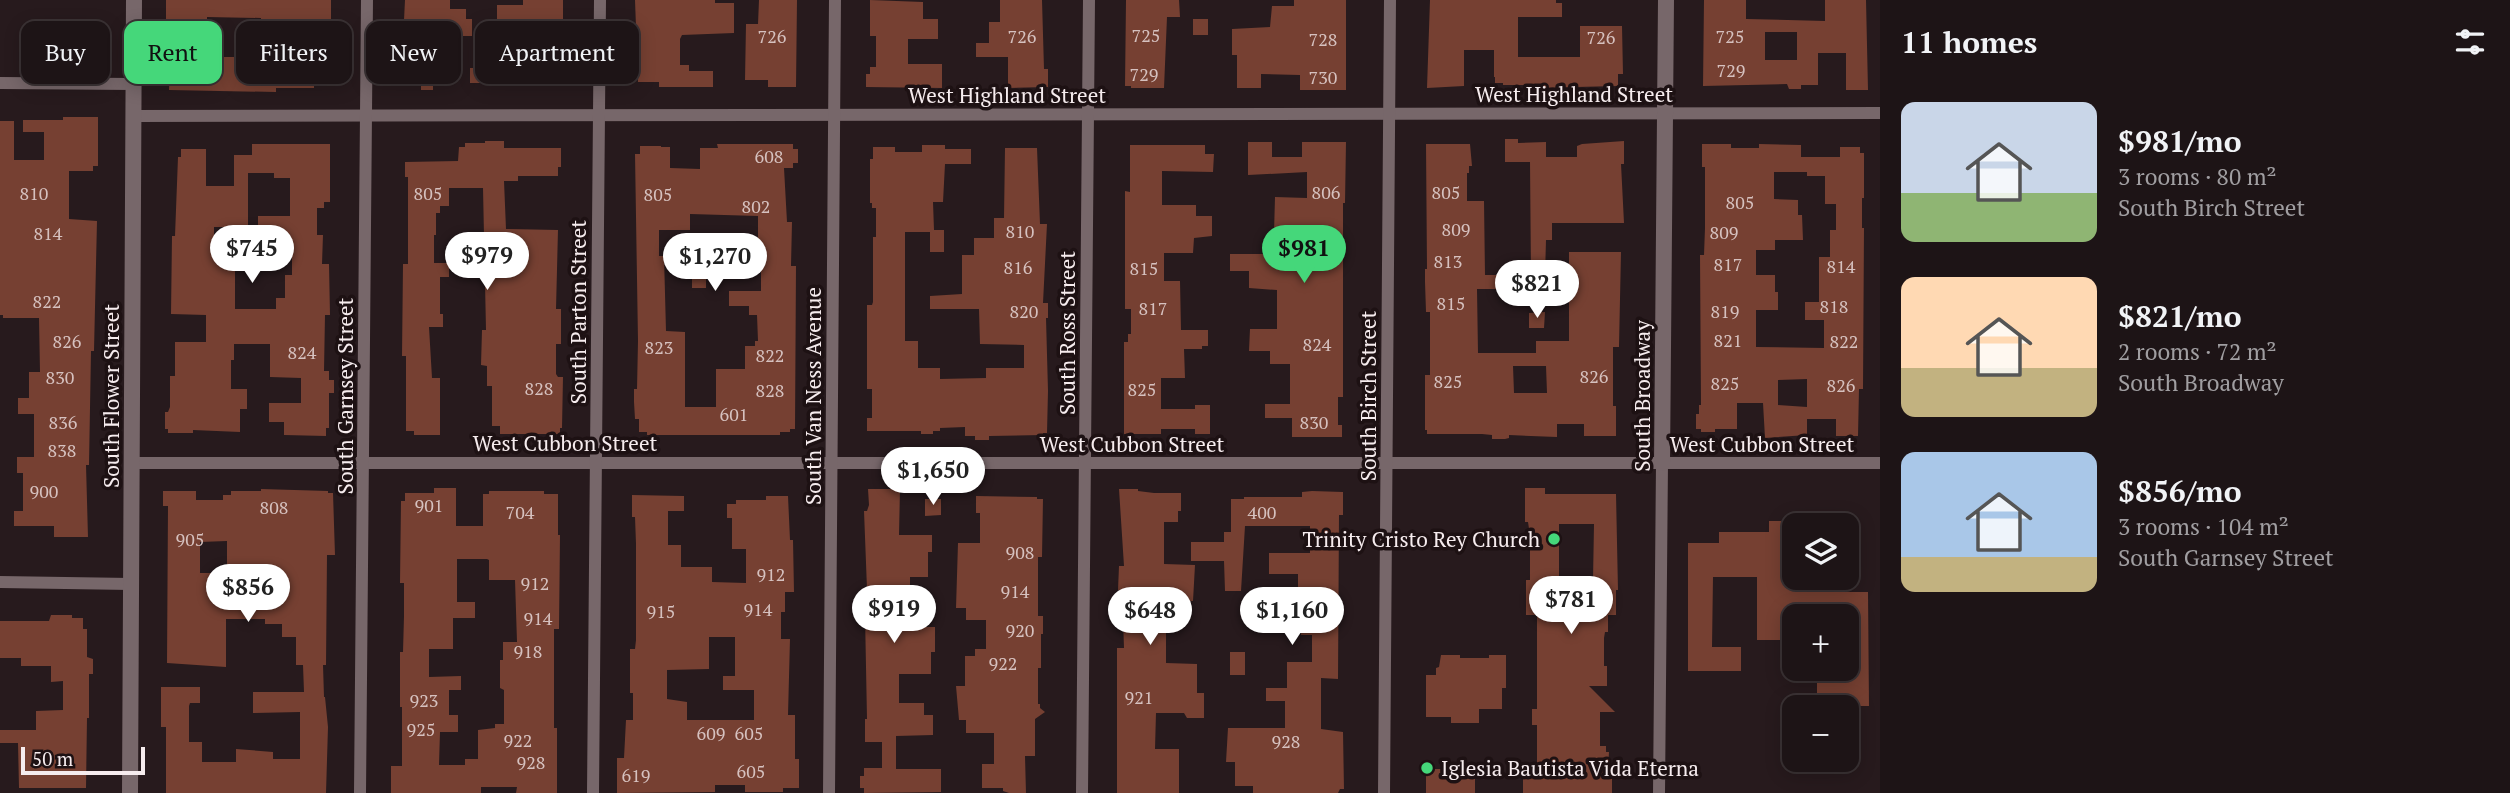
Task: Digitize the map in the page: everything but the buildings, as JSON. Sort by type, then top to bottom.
[{"type":"street","name":"South Flower Street","points":[[134,0],[134,21]]},
{"type":"street","name":"South Garnsey Street","points":[[360,793],[367,0]]},
{"type":"street","name":"South Parton Street","points":[[593,793],[600,0]]},
{"type":"street","name":"South Van Ness Avenue","points":[[829,793],[835,0]]},
{"type":"street","name":"South Ross Street","points":[[1082,793],[1089,0]]},
{"type":"street","name":"South Birch Street","points":[[1384,793],[1390,0]]},
{"type":"street","name":"South Broadway","points":[[1659,793],[1666,0]]},
{"type":"street","points":[[0,83],[124,84]]},
{"type":"street","name":"South Flower Street","points":[[130,793],[134,84]]},
{"type":"street","name":"West Highland Street","points":[[134,116],[1880,113]]},
{"type":"street","name":"West Cubbon Street","points":[[132,463],[1880,463]]},
{"type":"street","points":[[0,582],[131,584]]},
{"type":"place","name":"Trinity Cristo Rey Church","points":[[1554,539]]},
{"type":"place","name":"Iglesia Bautista Vida Eterna","points":[[1427,768]]}]
